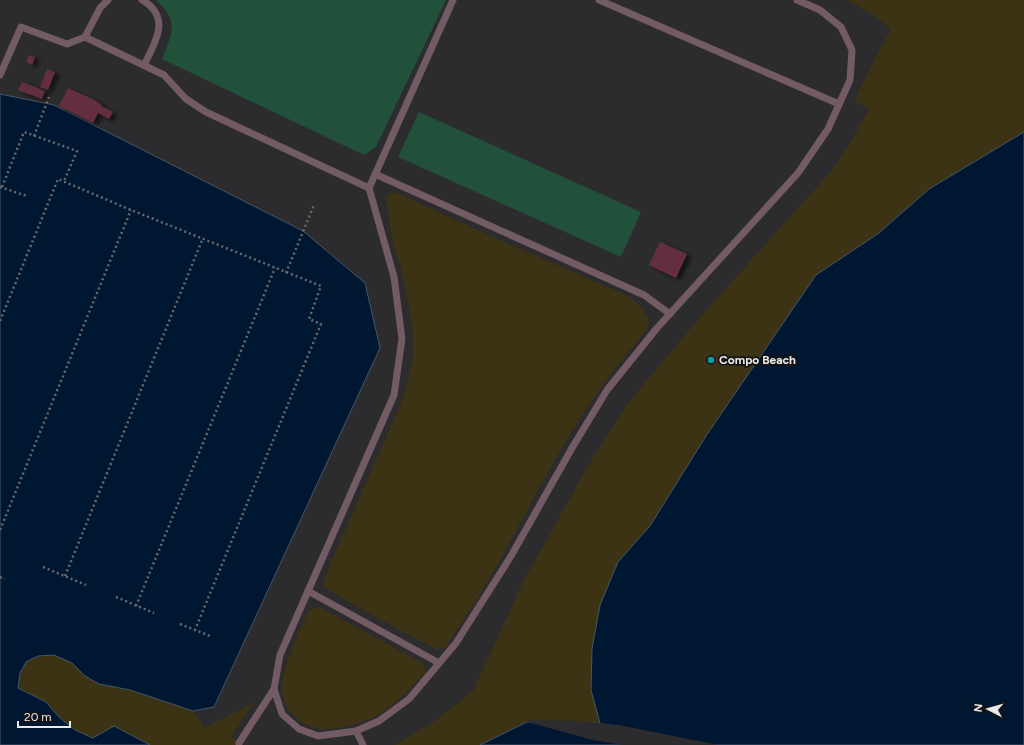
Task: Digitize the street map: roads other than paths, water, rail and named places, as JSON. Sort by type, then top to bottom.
[{"type":"lane","points":[[0,75],[21,27],[67,44],[85,37],[100,8],[108,0]]},
{"type":"lane","points":[[142,0],[148,3],[155,11],[159,22],[157,39],[144,65]]},
{"type":"lane","points":[[239,743],[274,689],[280,655],[394,395],[402,339],[394,277],[369,188],[453,0]]},
{"type":"lane","points":[[599,0],[839,104]]},
{"type":"lane","points":[[274,689],[282,714],[299,729],[318,736],[356,731],[379,722],[409,699],[456,643],[511,556],[572,448],[607,390],[657,328],[798,173],[828,129],[850,80],[852,50],[841,27],[820,10],[797,0]]},
{"type":"lane","points":[[85,37],[164,75],[186,99],[206,112],[369,188]]},
{"type":"lane","points":[[375,174],[644,295],[670,314]]},
{"type":"lane","points":[[308,590],[439,663]]},
{"type":"lane","points":[[356,731],[363,745]]},
{"type":"water","points":[[0,94],[54,105],[303,231],[365,283],[380,348],[214,707],[193,711],[130,690],[99,684],[85,676],[72,663],[54,655],[38,656],[26,662],[20,673],[18,688],[46,702],[59,717],[75,730],[93,738],[114,726],[150,745],[0,745]]},
{"type":"water","points":[[1024,132],[1024,745],[480,745],[527,722],[600,723],[591,690],[592,649],[600,605],[618,562],[650,526],[706,436],[816,275],[879,233],[929,189]]},
{"type":"place","name":"Compo Beach","points":[[711,360]]}]
